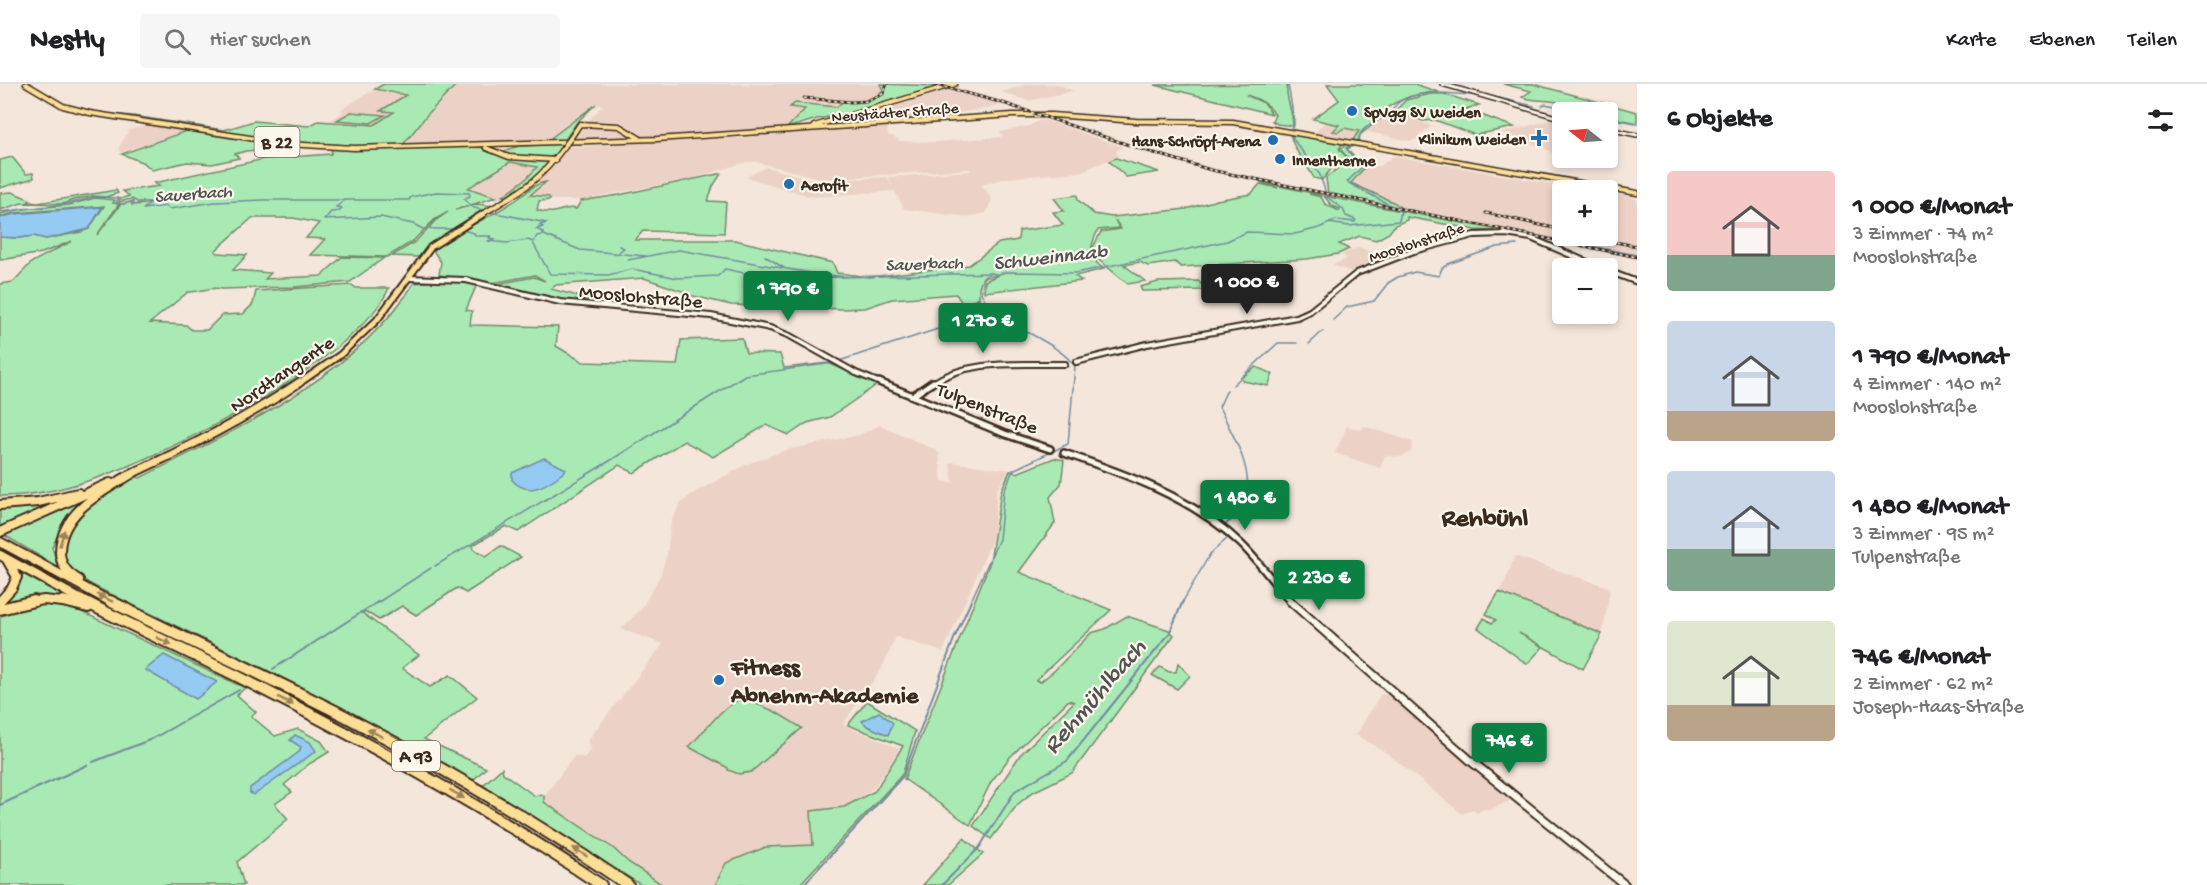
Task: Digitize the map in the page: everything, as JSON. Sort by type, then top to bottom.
[{"type":"highway","points":[[0,532],[133,473]]},
{"type":"highway","points":[[82,587],[79,580],[72,577],[61,561],[59,546],[63,532],[81,509],[133,473]]},
{"type":"highway","points":[[0,506],[38,502],[106,485]]},
{"type":"highway","name":"A 93","points":[[0,542],[82,587],[355,722],[461,781],[586,856],[628,885]]},
{"type":"highway","points":[[0,601],[12,588],[17,577],[16,572],[4,557]]},
{"type":"highway","name":"A 93","points":[[4,557],[112,615],[334,726],[451,790],[601,885]]},
{"type":"highway","points":[[0,609],[23,602],[52,599],[71,602],[112,615]]},
{"type":"main road","name":"B 22","points":[[27,84],[71,108],[127,120],[288,144],[331,148],[472,146],[657,139],[821,128],[828,122]]},
{"type":"main road","name":"B 22","points":[[806,129],[955,84]]},
{"type":"main road","name":"Neustädter Straße","points":[[821,128],[1042,114],[1137,121],[1230,121],[1637,194]]},
{"type":"main road","points":[[828,122],[836,127]]},
{"type":"main road","points":[[472,146],[487,148],[513,158],[555,160],[580,124],[618,126],[638,138],[657,139]]},
{"type":"main road","points":[[576,130],[591,124]]},
{"type":"main road","points":[[608,141],[621,138],[630,132]]},
{"type":"main road","points":[[502,155],[506,148],[522,144]]},
{"type":"main road","points":[[544,159],[560,154]]},
{"type":"main road","name":"Nordtangente","points":[[133,473],[178,452],[273,401],[340,355],[377,320],[417,264],[440,240],[538,180],[555,160]]},
{"type":"main road","points":[[412,271],[421,278]]},
{"type":"street","points":[[1442,84],[1552,116]]},
{"type":"street","points":[[1618,131],[1637,135]]},
{"type":"street","name":"Mooslohstraße","points":[[1076,362],[1147,344],[1297,317],[1310,311],[1357,273],[1448,240],[1482,234],[1531,238],[1578,258]]},
{"type":"street","points":[[1618,275],[1637,282]]},
{"type":"street","name":"Mooslohstraße","points":[[408,278],[477,282],[534,297],[584,305],[694,314],[750,323],[790,336],[835,362],[914,395]]},
{"type":"street","points":[[914,395],[940,378],[981,365],[1065,364]]},
{"type":"street","name":"Tulpenstraße","points":[[914,395],[1005,434],[1050,449]]},
{"type":"street","points":[[1064,453],[1121,473],[1174,499],[1224,530],[1249,552],[1280,589],[1319,628],[1561,835],[1626,885]]},
{"type":"shaded area","points":[[457,84],[880,84],[883,90],[872,101],[842,102],[837,107],[795,103],[805,108],[787,128],[574,141],[586,123],[603,105],[594,104],[548,140],[401,146]]},
{"type":"shaded area","points":[[1028,84],[1058,84],[1073,91],[1028,101],[1001,92]]},
{"type":"shaded area","points":[[950,88],[1006,105],[959,113],[962,117],[887,123],[889,136],[900,141],[936,142],[1000,137],[1003,135],[999,132],[1029,126],[1040,120],[1123,147],[1116,151],[1118,156],[1080,172],[1006,178],[982,185],[992,199],[986,213],[968,217],[904,209],[888,177],[971,171],[970,169],[823,179],[756,162],[747,162],[694,178],[581,200],[550,200],[549,197],[529,195],[544,182],[533,182],[506,200],[467,188],[516,158],[558,161],[568,147],[753,137],[826,130],[830,122]]},
{"type":"shaded area","points":[[375,89],[406,94],[381,110],[395,112],[374,125],[329,121],[344,112],[340,110]]},
{"type":"shaded area","points":[[1387,115],[1404,116],[1432,126],[1417,137],[1419,139],[1408,141],[1365,131]]},
{"type":"shaded area","name":"Klinikum Weiden","points":[[1552,120],[1552,153],[1544,148],[1501,133]]},
{"type":"shaded area","points":[[1325,122],[1340,125],[1334,131],[1343,128],[1360,131],[1353,140],[1314,133]]},
{"type":"shaded area","points":[[147,125],[185,131],[120,153],[119,147],[129,130]]},
{"type":"shaded area","points":[[1394,156],[1552,184],[1552,237],[1401,208],[1395,203],[1350,183],[1366,166],[1380,166]]},
{"type":"shaded area","points":[[766,167],[818,181],[887,177],[895,191],[812,197],[746,177]]},
{"type":"shaded area","points":[[1618,194],[1637,199],[1637,254],[1596,246],[1618,246]]},
{"type":"shaded area","points":[[1359,247],[1388,259],[1352,272],[1332,265],[1347,259],[1342,254]]},
{"type":"shaded area","points":[[880,425],[936,450],[939,454],[942,481],[953,483],[950,462],[1009,470],[997,490],[993,538],[943,652],[896,637],[881,670],[843,724],[900,749],[874,788],[845,808],[813,845],[766,847],[726,863],[715,885],[663,885],[628,862],[613,848],[543,802],[544,796],[575,755],[584,758],[590,750],[587,741],[663,644],[621,629],[641,609],[661,574],[667,553],[671,522],[680,504],[692,494],[745,465],[786,450],[859,435]]},
{"type":"shaded area","points":[[1347,426],[1361,430],[1364,426],[1413,442],[1411,452],[1402,457],[1385,456],[1380,468],[1335,453]]},
{"type":"shaded area","points":[[1515,556],[1608,587],[1610,591],[1603,631],[1583,669],[1486,614],[1505,581]]},
{"type":"shaded area","points":[[1380,695],[1393,697],[1513,799],[1490,810],[1484,809],[1477,813],[1473,809],[1462,814],[1388,754],[1356,735]]},
{"type":"green space","points":[[384,84],[457,84],[427,115],[402,146],[548,140],[596,104],[577,122],[564,141],[412,147],[294,143],[109,114],[224,130],[254,121],[309,126],[318,121],[374,125],[394,112],[380,111],[406,95],[375,89]]},
{"type":"green space","points":[[880,84],[939,86],[852,113],[817,119],[787,128],[805,109],[790,107],[795,103],[837,107],[842,102],[871,101],[883,90]]},
{"type":"green space","points":[[1287,84],[1293,126],[1272,121],[1275,115],[1266,104],[1259,100],[1246,95],[1264,103],[1272,114],[1155,85]]},
{"type":"green space","name":"SpVgg SV Weiden","points":[[1327,84],[1414,84],[1439,92],[1413,96],[1390,106],[1376,117],[1381,118],[1360,135],[1359,141],[1353,140],[1359,131],[1344,128],[1338,132],[1333,131],[1339,125],[1313,119],[1339,100]]},
{"type":"green space","points":[[1503,84],[1533,84],[1600,102],[1557,102],[1522,97],[1531,91]]},
{"type":"green space","points":[[1430,94],[1444,94],[1479,105],[1465,109],[1514,127],[1475,135],[1435,120],[1423,121],[1395,111],[1406,100]]},
{"type":"green space","points":[[1618,107],[1637,112],[1637,123],[1618,120]]},
{"type":"green space","points":[[351,112],[385,115],[371,123],[337,120]]},
{"type":"green space","points":[[189,130],[294,146],[246,151],[235,154],[239,158],[212,164],[187,162],[152,170],[144,163],[122,154]]},
{"type":"green space","points":[[1290,132],[1348,142],[1342,144],[1339,149],[1348,159],[1332,168],[1322,180],[1314,178],[1296,150]]},
{"type":"green space","points":[[1350,142],[1357,144],[1347,149],[1359,163],[1366,166],[1351,183],[1401,208],[1328,194],[1326,178],[1349,159],[1340,149]]},
{"type":"green space","points":[[562,144],[553,156],[548,158],[522,158],[504,154],[506,150],[519,146]]},
{"type":"green space","points":[[481,147],[503,157],[550,162],[534,180],[507,196],[503,196],[527,178],[537,167],[510,162],[468,188],[496,197],[455,210],[477,204],[493,206],[452,229],[419,257],[392,256],[415,242],[435,221],[448,212],[434,220],[413,241],[387,257],[310,255],[325,239],[306,238],[319,223],[293,218],[252,218],[215,251],[247,255],[233,270],[271,273],[265,279],[321,276],[342,257],[384,258],[350,282],[294,287],[214,288],[188,292],[150,323],[186,325],[192,330],[207,330],[222,315],[243,314],[253,304],[256,291],[352,285],[356,288],[389,288],[370,316],[340,345],[302,373],[212,427],[127,467],[59,489],[24,495],[0,496],[0,284],[13,282],[32,262],[72,241],[42,253],[0,260],[0,237],[34,236],[46,239],[81,232],[89,229],[104,206],[14,213],[0,217],[0,214],[21,209],[69,205],[95,198],[115,200],[113,203],[119,204],[97,235],[121,204],[151,202],[137,202],[132,199],[119,202],[120,199],[129,196],[123,191],[159,186],[154,183],[264,159],[331,154],[332,149]]},
{"type":"green space","points":[[12,157],[26,174],[33,173],[34,178],[0,188],[0,160]]},
{"type":"green space","points":[[1116,158],[1159,172],[1126,177],[1109,161]]},
{"type":"green space","points":[[721,174],[713,186],[708,201],[726,202],[724,233],[643,231],[635,240],[735,240],[833,263],[837,273],[870,277],[969,265],[999,243],[1018,240],[1019,231],[1063,225],[1053,212],[1064,211],[1054,198],[1077,195],[1078,200],[1094,214],[1112,217],[1186,209],[1251,194],[1260,184],[1278,188],[1260,182],[1322,195],[1309,194],[1321,197],[1325,204],[1339,211],[1340,209],[1332,206],[1324,196],[1494,229],[1493,231],[1476,230],[1407,217],[1407,220],[1395,225],[1389,233],[1376,240],[1360,236],[1339,244],[1349,249],[1338,254],[1307,259],[1181,267],[1175,262],[1148,266],[1140,262],[1124,265],[1145,281],[1128,284],[1094,256],[1092,249],[1095,260],[1104,269],[1075,276],[1082,281],[984,292],[985,281],[998,275],[992,273],[983,277],[979,287],[979,297],[964,306],[956,294],[892,299],[865,308],[731,305],[685,294],[685,292],[644,278],[556,285],[551,289],[593,300],[587,304],[497,284],[534,277],[545,281],[535,275],[492,283],[439,275],[441,262],[434,252],[435,249],[538,184],[546,182],[530,195],[549,197],[550,200],[539,201],[537,210],[544,212],[555,212],[567,208],[576,209],[581,201]],"holes":[[[1115,220],[1121,229],[1101,232],[1092,249],[1098,230],[1119,228]]]},
{"type":"green space","points":[[116,190],[118,193],[106,197],[93,196],[63,204],[22,203],[0,210],[0,193],[12,192],[31,200],[28,202],[38,203]]},
{"type":"green space","points":[[450,280],[477,284],[466,310],[472,311],[470,325],[558,327],[556,346],[583,362],[677,365],[681,340],[742,338],[746,353],[780,354],[784,368],[828,363],[878,384],[830,417],[807,423],[789,435],[766,425],[713,457],[684,441],[634,473],[619,465],[518,532],[506,526],[473,545],[474,549],[486,556],[501,546],[521,557],[466,593],[457,588],[416,615],[402,606],[379,620],[366,612],[361,612],[419,655],[402,668],[430,687],[450,675],[477,697],[424,739],[486,768],[472,781],[333,704],[96,587],[72,571],[64,554],[65,540],[72,526],[83,513],[110,491],[135,476],[140,478],[254,420],[327,373],[360,346],[390,316],[414,283]]},
{"type":"green space","points":[[1199,281],[1206,290],[1142,291],[1140,287],[1158,282]]},
{"type":"green space","points":[[1256,367],[1273,374],[1268,386],[1243,381],[1241,378]]},
{"type":"green space","points":[[1054,458],[1064,460],[1061,484],[1050,497],[1055,523],[1019,572],[1111,610],[1036,680],[1040,682],[1055,670],[1091,633],[1105,629],[1127,616],[1169,630],[1174,635],[1072,773],[1033,792],[1018,804],[991,839],[973,826],[1020,755],[1074,702],[1069,700],[1010,757],[991,782],[970,825],[904,779],[990,562],[1001,491],[1010,471],[1017,473]]},
{"type":"green space","points":[[95,493],[70,517],[52,547],[58,567],[4,535]]},
{"type":"green space","points":[[76,496],[0,529],[0,507]]},
{"type":"green space","points":[[21,573],[67,598],[42,597],[0,606],[20,584]]},
{"type":"green space","points":[[1499,592],[1602,634],[1583,669],[1519,633],[1543,647],[1527,664],[1478,628],[1484,618],[1492,623],[1496,620],[1486,614]]},
{"type":"green space","points":[[42,603],[65,604],[245,688],[237,695],[256,712],[251,716],[275,736],[298,729],[321,741],[329,752],[309,764],[284,785],[292,792],[275,804],[288,819],[237,862],[244,885],[0,885],[0,616],[5,615],[10,608]]},
{"type":"green space","points":[[1178,663],[1190,676],[1177,689],[1152,675],[1160,667],[1169,672],[1176,672]]},
{"type":"green space","points":[[741,698],[774,711],[802,728],[751,772],[739,774],[689,747],[721,712]]},
{"type":"green space","points":[[867,701],[915,731],[903,773],[899,778],[799,885],[715,885],[726,863],[766,847],[813,845],[811,811],[844,807],[875,791],[903,746],[848,725]]},
{"type":"green space","points":[[502,768],[503,773],[535,796],[541,794],[544,796],[544,802],[663,885],[641,885],[482,786]]},
{"type":"green space","points":[[964,838],[983,854],[948,885],[923,885]]},
{"type":"water","points":[[102,207],[89,229],[46,239],[34,236],[0,237],[0,218],[14,214]]},
{"type":"water","points":[[544,458],[566,469],[538,488],[525,488],[512,480],[512,473]]},
{"type":"water","points":[[164,655],[217,682],[196,699],[145,670]]},
{"type":"water","points":[[879,712],[893,723],[888,735],[867,726],[862,721]]},
{"type":"water","points":[[295,735],[310,742],[316,751],[254,795],[250,793],[250,788],[299,752],[301,747],[290,740]]},
{"type":"waterway","name":"Schweinnaab","points":[[1288,84],[1294,120],[1294,126],[1290,129]]},
{"type":"waterway","points":[[1358,141],[1366,127],[1389,114],[1405,98],[1434,93],[1473,95]]},
{"type":"waterway","points":[[1490,96],[1534,106]]},
{"type":"waterway","points":[[1542,106],[1545,104],[1552,105]]},
{"type":"waterway","points":[[1618,119],[1637,123]]},
{"type":"waterway","name":"Schweinnaab","points":[[1292,132],[1293,139],[1320,175],[1327,197],[1343,209],[1346,216],[1356,220],[1355,222],[1336,220],[1329,223]]},
{"type":"waterway","points":[[1329,223],[1349,226],[1399,221],[1401,211],[1347,182],[1361,168],[1346,148],[1352,145]]},
{"type":"waterway","name":"Sauerbach","points":[[345,200],[409,200],[411,197],[436,192],[469,193],[470,196],[464,199],[474,208],[486,211]]},
{"type":"waterway","name":"Sauerbach","points":[[0,212],[66,204],[96,197],[119,198],[116,203],[124,204],[133,201],[133,205],[145,202],[150,204],[143,209],[166,206],[169,209],[215,202],[345,200]]},
{"type":"waterway","name":"Sauerbach","points":[[345,200],[336,207],[342,208],[340,211],[331,212],[324,220],[381,217],[413,224],[423,229],[453,229]]},
{"type":"waterway","name":"Sauerbach","points":[[490,212],[547,223],[539,225],[543,227],[536,229],[543,232],[543,235],[537,236],[533,243],[550,274],[608,275],[632,269],[678,278],[718,276],[725,269],[744,273],[746,281],[754,282],[756,286],[766,286],[770,279],[847,277]]},
{"type":"waterway","name":"Schweinnaab","points":[[970,603],[999,539],[1004,491],[1013,470],[1068,444],[1075,366],[1065,355],[1000,315],[981,293],[984,278],[1006,272],[1076,273],[1227,241],[1247,232],[1295,234],[1329,223]]},
{"type":"waterway","name":"Sauerbach","points":[[462,230],[474,233],[476,236],[491,236],[489,238],[496,239],[488,241],[507,243],[528,240],[533,242]]},
{"type":"waterway","name":"Rehmühlbach","points":[[1529,234],[1637,255]]},
{"type":"waterway","points":[[544,235],[580,250],[646,256]]},
{"type":"waterway","name":"Rehmühlbach","points":[[1333,320],[1347,307],[1374,301],[1388,283],[1398,277],[1415,272],[1439,276],[1442,268],[1448,264],[1497,247],[1517,245]]},
{"type":"waterway","name":"Sauerbach","points":[[619,246],[624,248],[619,252]]},
{"type":"waterway","name":"Sauerbach","points":[[628,260],[679,250],[817,274],[847,277]]},
{"type":"waterway","name":"Sauerbach","points":[[765,256],[784,268]]},
{"type":"waterway","name":"Sauerbach","points":[[847,277],[990,273]]},
{"type":"waterway","points":[[965,306],[980,298]]},
{"type":"waterway","points":[[839,361],[938,329],[962,309]]},
{"type":"waterway","name":"Rehmühlbach","points":[[1309,344],[1323,331]]},
{"type":"waterway","name":"Rehmühlbach","points":[[1233,385],[1278,343],[1297,343]]},
{"type":"waterway","points":[[435,566],[608,462],[745,375],[834,363]]},
{"type":"waterway","name":"Rehmühlbach","points":[[1225,525],[1243,508],[1247,493],[1247,480],[1241,454],[1219,407],[1227,390]]},
{"type":"waterway","name":"Rehmühlbach","points":[[1183,602],[1210,554],[1229,537]]},
{"type":"waterway","points":[[377,603],[431,568]]},
{"type":"waterway","points":[[273,669],[379,601]]},
{"type":"waterway","name":"Schweinnaab","points":[[803,885],[903,776],[954,639],[971,601]]},
{"type":"waterway","name":"Rehmühlbach","points":[[942,885],[979,848],[1015,791],[1067,761],[1169,634],[1183,602]]},
{"type":"waterway","points":[[93,762],[152,739],[239,690]]},
{"type":"waterway","points":[[0,805],[87,765]]},
{"type":"railway","points":[[804,98],[866,101],[883,94],[887,84]]},
{"type":"railway","points":[[933,84],[1003,103],[1211,170],[1637,257]]},
{"type":"railway","points":[[1486,213],[1552,228]]},
{"type":"railway","points":[[1618,243],[1637,246]]},
{"type":"place","name":"SpVgg SV Weiden","points":[[1352,111]]},
{"type":"place","name":"Klinikum Weiden","points":[[1539,138]]},
{"type":"place","name":"Hans-Schröpf-Arena","points":[[1273,140]]},
{"type":"place","name":"Innentherme","points":[[1280,159]]},
{"type":"place","name":"Aerofit","points":[[789,184]]},
{"type":"place","name":"Fitness Abnehm-Akademie","points":[[719,680]]},
{"type":"district","name":"Rehbühl","points":[[1485,516]]}]
